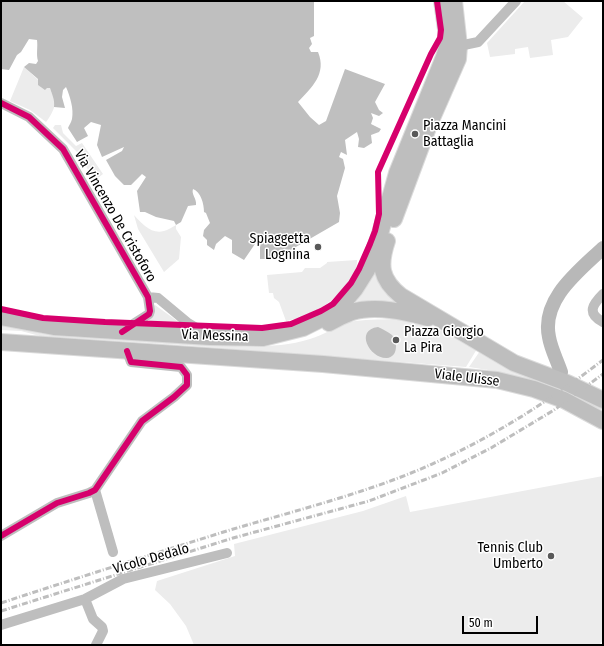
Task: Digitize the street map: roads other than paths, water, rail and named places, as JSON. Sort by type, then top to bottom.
[{"type":"main road","points":[[442,1],[459,46],[458,59],[430,125],[394,220],[386,243],[382,264],[383,273],[392,289],[443,322]]},
{"type":"main road","points":[[452,27],[454,1]]},
{"type":"main road","name":"Via Messina","points":[[1,317],[54,327],[122,332],[263,338],[303,328],[334,312],[361,281],[367,270],[380,234],[397,174],[444,57],[452,27]]},
{"type":"main road","points":[[564,377],[548,335],[551,309],[562,290],[603,248]]},
{"type":"main road","points":[[263,338],[287,339],[303,336],[346,314],[365,310],[409,313],[443,322]]},
{"type":"main road","name":"Viale Ulisse","points":[[443,322],[514,363],[564,377],[603,400]]},
{"type":"main road","points":[[1,335],[20,336],[41,344]]},
{"type":"main road","name":"Via Messina","points":[[1,342],[323,364]]},
{"type":"main road","name":"Viale Ulisse","points":[[323,364],[498,380],[534,389],[564,400],[603,421]]},
{"type":"street","points":[[459,46],[478,42],[516,1]]},
{"type":"street","name":"Via Vincenzo De Cristoforo","points":[[1,104],[29,117],[63,150],[120,246],[148,297],[149,314],[122,332]]},
{"type":"street","points":[[603,294],[594,303],[593,310],[594,316],[603,322]]},
{"type":"street","points":[[148,297],[158,298],[188,322],[210,336]]},
{"type":"street","points":[[1,536],[57,503],[95,490],[142,421],[183,390],[187,385],[187,375],[181,367],[131,362],[127,351]]},
{"type":"street","points":[[95,490],[113,552]]},
{"type":"street","name":"Vicolo Dedalo","points":[[1,624],[85,599],[123,579],[227,553]]},
{"type":"street","points":[[85,599],[93,619],[102,627],[103,632],[96,645]]},
{"type":"railway","points":[[1,603],[230,530],[352,494],[421,469],[476,443],[502,428],[554,395],[603,360]]},
{"type":"railway","points":[[1,611],[233,538],[369,501],[442,473],[491,448],[554,410],[603,374]]},
{"type":"place","name":"Piazza Mancini Battaglia","points":[[415,134]]},
{"type":"place","name":"Spiaggetta Lognina","points":[[318,247]]},
{"type":"place","name":"Piazza Giorgio La Pira","points":[[396,340]]},
{"type":"place","name":"Tennis Club Umberto","points":[[551,556]]}]
